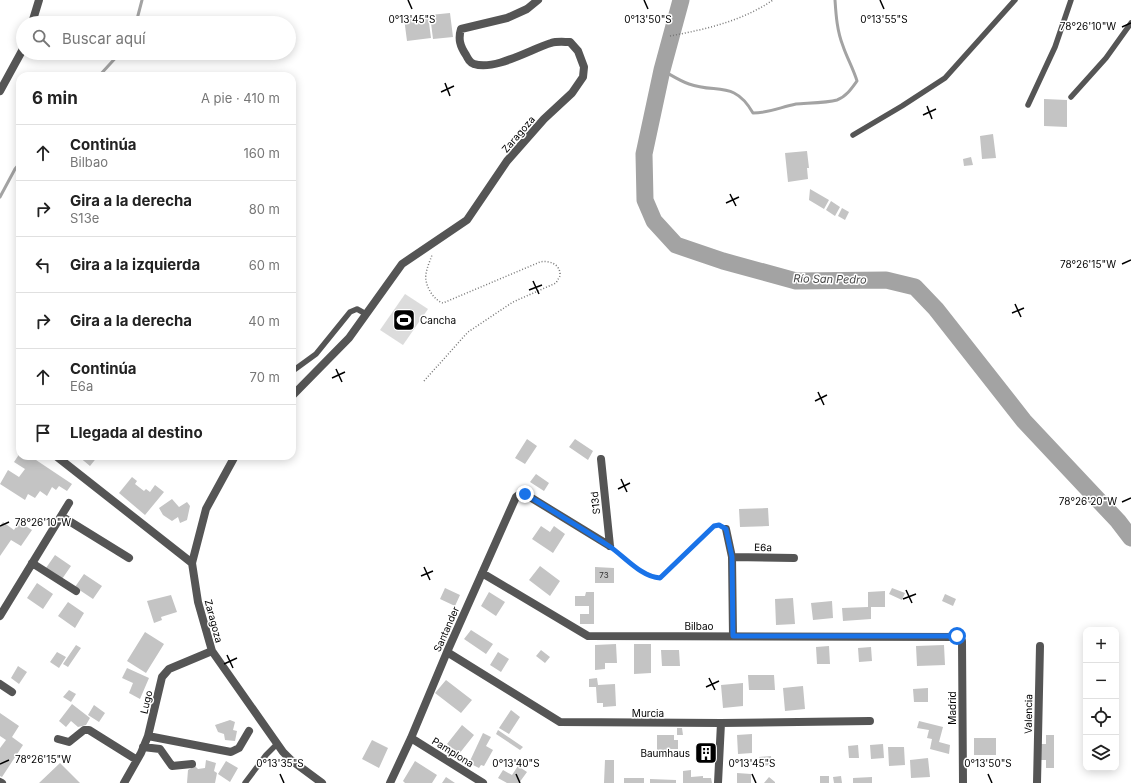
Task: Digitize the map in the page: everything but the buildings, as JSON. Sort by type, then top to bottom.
[{"type":"street","points":[[34,16],[39,0]]},
{"type":"street","name":"Zaragoza","points":[[296,392],[349,338],[402,264],[467,220],[507,161],[544,119],[572,93],[583,77],[584,67],[578,51],[570,42],[553,42],[499,63],[485,65],[474,64],[469,61],[462,49],[459,38],[461,29],[507,18],[526,9],[538,0]]},
{"type":"street","points":[[0,91],[17,60]]},
{"type":"street","name":"S13d","points":[[601,458],[610,546]]},
{"type":"street","points":[[61,460],[192,563]]},
{"type":"street","name":"Zaragoza","points":[[233,460],[206,509],[192,563],[198,602],[212,651],[277,744],[291,760],[322,783]]},
{"type":"street","name":"Santander","points":[[391,781],[516,497],[520,494],[525,494],[610,546]]},
{"type":"street","points":[[0,616],[68,503]]},
{"type":"street","points":[[61,516],[129,558]]},
{"type":"street","points":[[726,529],[732,557],[733,636]]},
{"type":"street","name":"E6a","points":[[732,557],[794,558]]},
{"type":"street","points":[[32,563],[76,591]]},
{"type":"street","name":"Bilbao","points":[[482,573],[588,636],[957,636]]},
{"type":"street","name":"Madrid","points":[[957,636],[961,638],[962,641],[962,783]]},
{"type":"street","name":"Valencia","points":[[1037,783],[1040,646]]},
{"type":"street","name":"Lugo","points":[[124,783],[148,736],[162,677],[166,672],[212,651]]},
{"type":"street","name":"Murcia","points":[[447,652],[560,722],[721,723],[870,721]]},
{"type":"street","points":[[0,684],[12,692]]},
{"type":"street","points":[[718,783],[721,723]]},
{"type":"street","points":[[58,738],[69,742],[84,730],[89,730],[137,760]]},
{"type":"street","points":[[148,736],[231,752],[240,748],[249,731]]},
{"type":"street","name":"Pamplona","points":[[411,738],[483,783]]},
{"type":"street","points":[[143,748],[160,749],[172,766],[192,764]]},
{"type":"lane","points":[[853,136],[945,78],[1015,0]]},
{"type":"lane","points":[[1028,105],[1055,47],[1071,0]]},
{"type":"lane","points":[[1071,97],[1106,58],[1131,23]]},
{"type":"lane","points":[[296,369],[316,354],[350,312],[357,310],[366,314]]},
{"type":"lane","points":[[245,783],[266,755],[277,744]]},
{"type":"path","points":[[670,36],[721,25],[756,11],[773,0]]},
{"type":"path","points":[[424,381],[468,332],[513,302],[556,283],[560,276],[559,268],[556,265],[546,261],[540,262],[446,302],[440,302],[429,290],[426,274],[437,241]]},
{"type":"path","points":[[610,546],[642,571],[660,578],[714,526],[719,525],[726,529]]},
{"type":"shaded area","name":"Cancha","points":[[405,294],[428,309],[403,345],[380,330]]},
{"type":"waterway","points":[[138,16],[142,0]]},
{"type":"waterway","name":"Río San Pedro","points":[[681,0],[662,70],[644,154],[645,200],[654,221],[676,245],[723,261],[796,281],[886,280],[915,287],[936,309],[1024,421],[1118,521],[1131,538]]},
{"type":"waterway","points":[[662,70],[689,84],[732,92],[739,96],[753,113],[770,111],[796,104],[840,99],[846,95],[857,81],[839,35],[835,0]]},
{"type":"waterway","points":[[103,72],[114,60]]},
{"type":"waterway","points":[[0,197],[16,168]]},
{"type":"place","name":"Cancha","points":[[404,320]]},
{"type":"place","name":"Baumhaus","points":[[706,753]]},
{"type":"route","points":[[525,494],[610,546],[642,571],[657,578],[660,578],[714,526],[719,525],[726,529],[732,557],[733,636],[957,636]]}]
